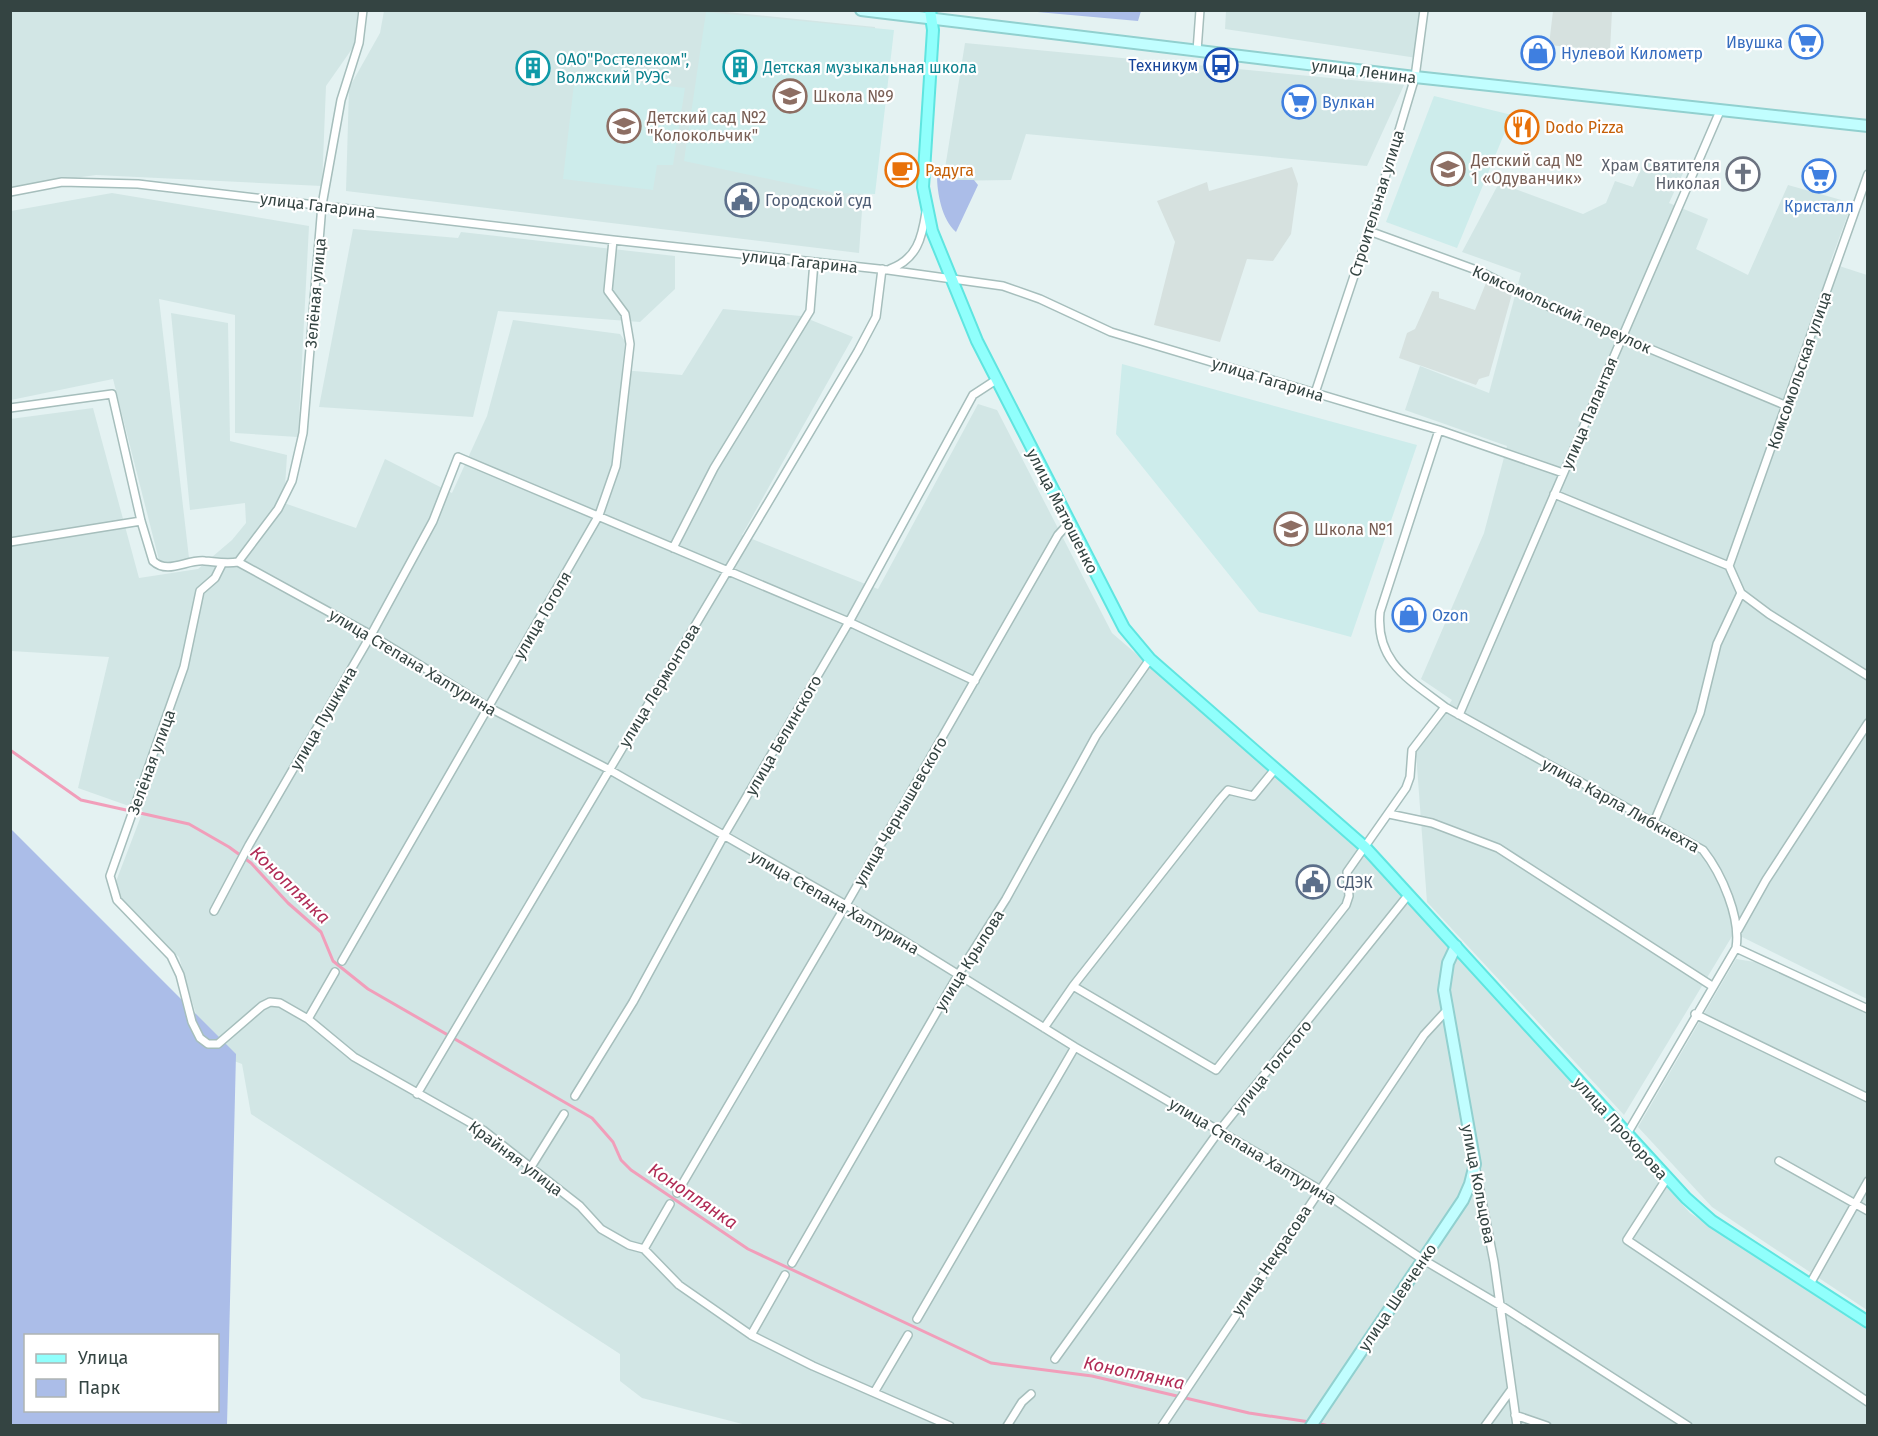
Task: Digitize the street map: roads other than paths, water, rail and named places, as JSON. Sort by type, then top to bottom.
[{"type":"main road","name":"улица Ленина","points":[[861,10],[931,15],[1197,51],[1868,126]]},
{"type":"main road","name":"улица Матюшенко","points":[[931,15],[923,169],[926,212],[950,278],[996,380],[1114,612],[1150,659],[1365,847],[1410,893]]},
{"type":"main road","name":"улица Прохорова","points":[[1410,893],[1667,1178],[1712,1221],[1868,1322]]},
{"type":"main road","name":"улица Кольцова","points":[[1456,946],[1445,975],[1447,1010],[1474,1164]]},
{"type":"main road","name":"улица Шевченко","points":[[1314,1421],[1463,1200],[1470,1184],[1474,1164]]},
{"type":"street","name":"Зелёная улица","points":[[238,562],[278,509],[292,481],[303,433],[322,205],[340,100],[359,43],[363,10]]},
{"type":"street","points":[[1197,51],[1200,10]]},
{"type":"street","name":"Строительная улица","points":[[1315,393],[1369,231],[1415,76],[1424,10]]},
{"type":"street","name":"улица Палантая","points":[[1459,716],[1720,111]]},
{"type":"street","name":"Комсомольская улица","points":[[1729,566],[1868,174]]},
{"type":"street","name":"улица Гагарина","points":[[10,192],[62,182],[91,181],[322,205],[885,270],[1004,286],[1040,299],[1111,332],[1439,430],[1563,473]]},
{"type":"street","points":[[885,270],[901,265],[918,247],[926,212]]},
{"type":"street","name":"Комсомольский переулок","points":[[1369,231],[1479,271],[1552,308],[1787,406]]},
{"type":"street","name":"улица Гоголя","points":[[342,961],[599,515],[616,466],[630,344],[625,314],[608,291],[613,240]]},
{"type":"street","points":[[673,548],[714,468],[810,311],[814,262]]},
{"type":"street","name":"улица Лермонтова","points":[[417,1094],[876,317],[885,270]]},
{"type":"street","name":"улица Белинского","points":[[575,1096],[633,1002],[723,837],[849,622],[973,395],[996,380]]},
{"type":"street","points":[[10,408],[112,394],[141,521],[153,561],[158,565],[168,567],[202,560],[222,564],[238,562]]},
{"type":"street","points":[[1073,986],[1216,1070],[1346,904],[1349,896],[1347,872],[1389,814],[1410,777],[1412,750],[1445,707],[1413,682],[1389,659],[1381,643],[1379,623],[1380,612],[1439,430]]},
{"type":"street","name":"улица Пушкина","points":[[214,911],[433,521],[458,457],[599,515]]},
{"type":"street","points":[[1554,494],[1729,566],[1741,593],[1769,614],[1868,676]]},
{"type":"street","points":[[599,515],[727,572],[849,622],[975,681]]},
{"type":"street","points":[[10,542],[141,521]]},
{"type":"street","name":"улица Чернышевского","points":[[677,1193],[846,905],[1058,535],[1069,523]]},
{"type":"street","name":"улица Степана Халтурина","points":[[238,562],[371,635],[488,707],[608,769],[723,837],[846,905],[1075,1047],[1319,1189],[1422,1259],[1500,1305],[1688,1425]]},
{"type":"street","name":"Зелёная улица","points":[[140,921],[117,900],[110,876],[184,667],[200,591],[215,578],[222,564]]},
{"type":"street","points":[[1654,822],[1700,713],[1717,644],[1741,593]]},
{"type":"street","name":"улица Крылова","points":[[792,1263],[958,975],[1006,899],[1096,736],[1150,659]]},
{"type":"street","name":"улица Карла Либкнехта","points":[[1445,707],[1694,844],[1710,858],[1738,930],[1736,948]]},
{"type":"street","points":[[1738,930],[1766,880],[1868,723]]},
{"type":"street","points":[[1044,1028],[1073,986],[1228,790],[1253,796],[1276,768]]},
{"type":"street","points":[[1389,814],[1432,822],[1498,848],[1712,986]]},
{"type":"street","name":"улица Толстого","points":[[1055,1359],[1219,1131],[1410,893]]},
{"type":"street","name":"Крайняя улица","points":[[140,921],[156,942],[171,956],[180,975],[192,1022],[200,1038],[208,1044],[218,1044],[255,1011],[270,1002],[280,1003],[308,1019],[341,1049],[483,1130],[580,1206],[601,1229],[629,1245],[644,1249],[679,1285],[751,1335],[813,1366],[950,1425]]},
{"type":"street","points":[[1627,1134],[1695,1014],[1736,948],[1868,1009]]},
{"type":"street","points":[[308,1019],[335,972]]},
{"type":"street","name":"улица Некрасова","points":[[1162,1425],[1424,1035],[1447,1010]]},
{"type":"street","points":[[1695,1014],[1868,1098]]},
{"type":"street","points":[[917,1319],[1075,1047]]},
{"type":"street","points":[[531,1167],[564,1114]]},
{"type":"street","points":[[1779,1161],[1868,1211]]},
{"type":"street","name":"улица Кольцова","points":[[1474,1164],[1489,1232],[1517,1425]]},
{"type":"street","points":[[1667,1178],[1627,1240],[1868,1402]]},
{"type":"street","points":[[1810,1284],[1868,1181]]},
{"type":"street","points":[[644,1249],[670,1204]]},
{"type":"street","points":[[751,1335],[785,1275]]},
{"type":"street","points":[[875,1391],[908,1335]]},
{"type":"street","points":[[1485,1425],[1511,1390]]},
{"type":"street","points":[[1007,1425],[1022,1402],[1031,1394]]},
{"type":"street","points":[[1515,1415],[1547,1425]]},
{"type":"waterway","name":"Коноплянка","points":[[10,750],[81,800],[126,810]]},
{"type":"waterway","name":"Коноплянка","points":[[140,813],[189,824],[229,847],[251,863],[288,903],[321,932],[333,961],[368,989],[592,1118],[613,1142],[621,1160],[631,1170],[748,1249],[991,1363],[1092,1376],[1249,1413],[1310,1422]]},
{"type":"waterway","name":"Коноплянка","points":[[1316,1423],[1329,1426]]},
{"type":"place","name":"Ивушка","points":[[1806,42]]},
{"type":"place","name":"Нулевой Километр","points":[[1538,53]]},
{"type":"place","name":"Техникум","points":[[1221,65]]},
{"type":"place","name":"Детская музыкальная школа","points":[[740,67]]},
{"type":"place","name":"ОАО\"Ростелеком\", Волжский РУЭС","points":[[533,68]]},
{"type":"place","name":"Школа №9","points":[[790,96]]},
{"type":"place","name":"Вулкан","points":[[1299,102]]},
{"type":"place","name":"Детский сад №2 \"Колокольчик\"","points":[[624,126]]},
{"type":"place","name":"Dodo Pizza","points":[[1522,127]]},
{"type":"place","name":"Детский сад № 1 «Одуванчик»","points":[[1448,169]]},
{"type":"place","name":"Радуга","points":[[902,170]]},
{"type":"place","name":"Храм Святителя Николая","points":[[1743,174]]},
{"type":"place","name":"Кристалл","points":[[1819,176]]},
{"type":"place","name":"Городской суд","points":[[742,200]]},
{"type":"place","name":"Школа №1","points":[[1291,529]]},
{"type":"place","name":"Ozon","points":[[1409,615]]},
{"type":"place","name":"СДЭК","points":[[1313,882]]}]
